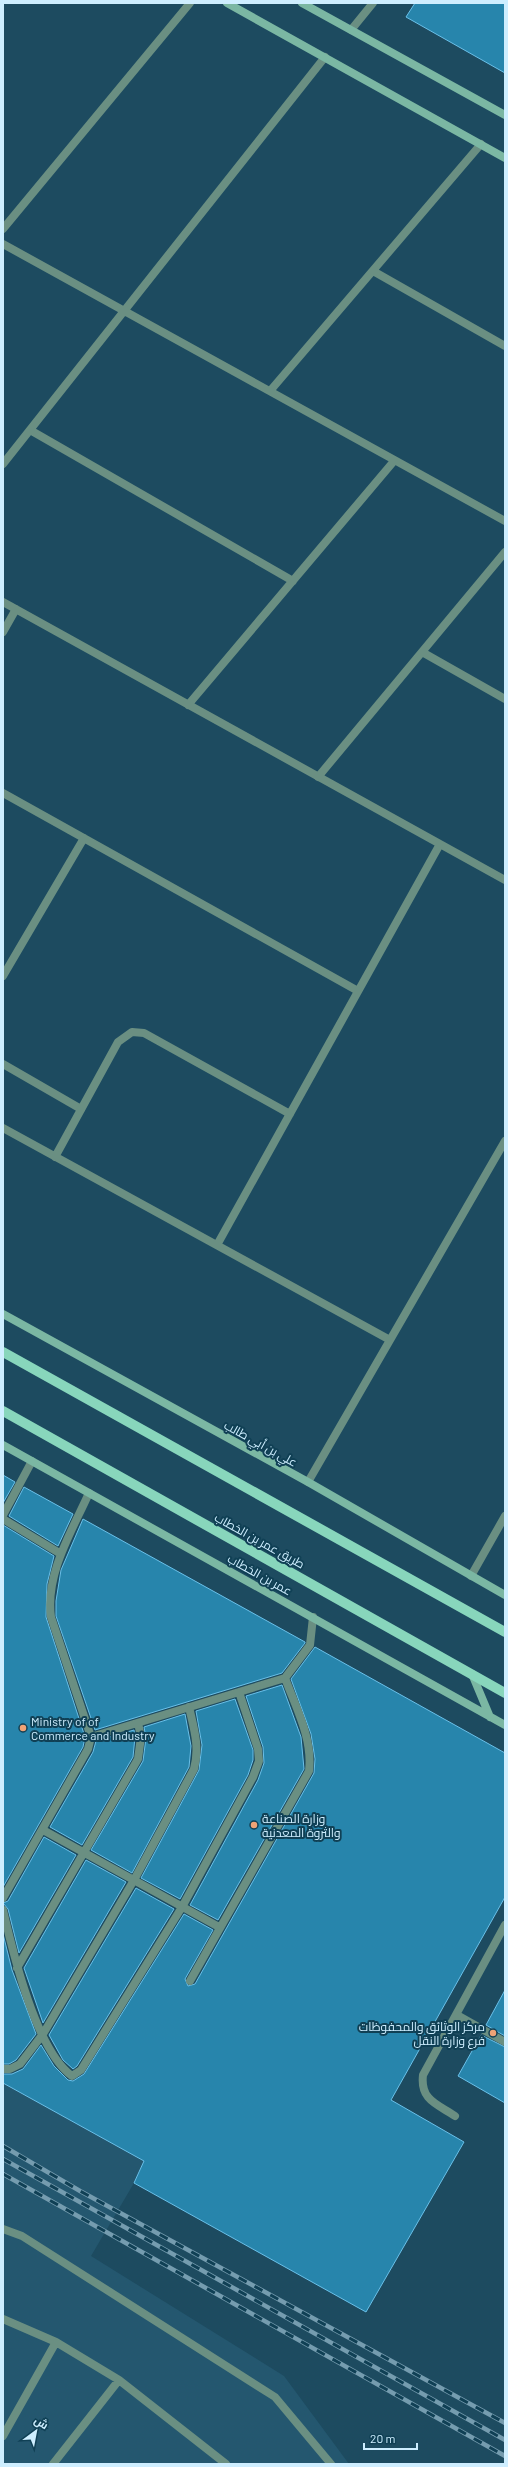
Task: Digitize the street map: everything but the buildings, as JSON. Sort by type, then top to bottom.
[{"type":"main road","points":[[3,1352],[505,1632]]},
{"type":"main road","name":"طريق عمر بن الخطاب","points":[[3,1411],[505,1693]]},
{"type":"street","points":[[3,229],[190,3]]},
{"type":"street","points":[[227,3],[505,158]]},
{"type":"street","points":[[302,3],[505,115]]},
{"type":"street","points":[[351,30],[373,3]]},
{"type":"street","points":[[3,464],[325,57]]},
{"type":"street","points":[[270,391],[481,144]]},
{"type":"street","points":[[3,244],[505,521]]},
{"type":"street","points":[[373,271],[505,346]]},
{"type":"street","points":[[30,430],[293,581]]},
{"type":"street","points":[[188,705],[394,460]]},
{"type":"street","points":[[318,777],[505,552]]},
{"type":"street","points":[[3,602],[505,880]]},
{"type":"street","points":[[3,632],[16,610]]},
{"type":"street","points":[[422,652],[505,699]]},
{"type":"street","points":[[3,793],[358,991]]},
{"type":"street","points":[[3,976],[84,838]]},
{"type":"street","points":[[217,1245],[440,844]]},
{"type":"street","points":[[55,1157],[118,1042],[127,1034],[138,1032],[290,1114]]},
{"type":"street","points":[[3,1064],[81,1109]]},
{"type":"street","points":[[3,1128],[390,1340]]},
{"type":"street","points":[[308,1482],[505,1141]]},
{"type":"street","name":"علي بن أبي طالب","points":[[3,1314],[308,1482],[505,1595]]},
{"type":"street","name":"عمر بن الخطاب","points":[[3,1445],[313,1616],[505,1725]]},
{"type":"street","points":[[3,1515],[32,1461]]},
{"type":"street","points":[[3,1898],[88,1749],[91,1737],[51,1617],[49,1604],[61,1554],[89,1492]]},
{"type":"street","points":[[471,1576],[505,1516]]},
{"type":"street","points":[[3,1519],[61,1554]]},
{"type":"street","points":[[91,1737],[285,1678],[310,1645],[313,1616]]},
{"type":"street","points":[[472,1674],[490,1717]]},
{"type":"street","points":[[190,1981],[219,1927],[309,1771],[311,1756],[309,1743],[285,1678]]},
{"type":"street","points":[[3,1910],[17,1968],[43,2034],[62,2069],[72,2076],[81,2070],[182,1907],[253,1777],[259,1761],[258,1749],[239,1692]]},
{"type":"street","points":[[3,2069],[20,2064],[43,2034],[134,1880],[194,1769],[198,1755],[197,1741],[190,1707]]},
{"type":"street","points":[[17,1968],[138,1759],[141,1737],[138,1723]]},
{"type":"street","points":[[43,1830],[219,1927]]},
{"type":"street","points":[[455,2116],[428,2099],[422,2087],[423,2075],[505,1925]]},
{"type":"street","points":[[457,2015],[505,2042]]},
{"type":"street","points":[[3,2229],[22,2236],[275,2397],[331,2464]]},
{"type":"street","points":[[3,2319],[56,2342],[119,2380],[226,2464]]},
{"type":"street","points":[[3,2436],[56,2342]]},
{"type":"street","points":[[53,2464],[119,2380]]},
{"type":"shaded area","points":[[3,2083],[144,2161],[134,2183],[91,2256],[284,2376],[349,2464],[3,2464]]},
{"type":"railway","points":[[3,2146],[80,2191],[505,2423]]},
{"type":"railway","points":[[3,2159],[505,2440]]},
{"type":"railway","points":[[3,2174],[505,2456]]},
{"type":"place","name":"Ministry of of Commerce and Industry","points":[[23,1728]]},
{"type":"place","name":"وزارة الصناعة والثروة المعدنية","points":[[254,1825]]},
{"type":"place","name":"مركز الوثائق والمحفوظات فرع وزارة النقل","points":[[493,2033]]}]
